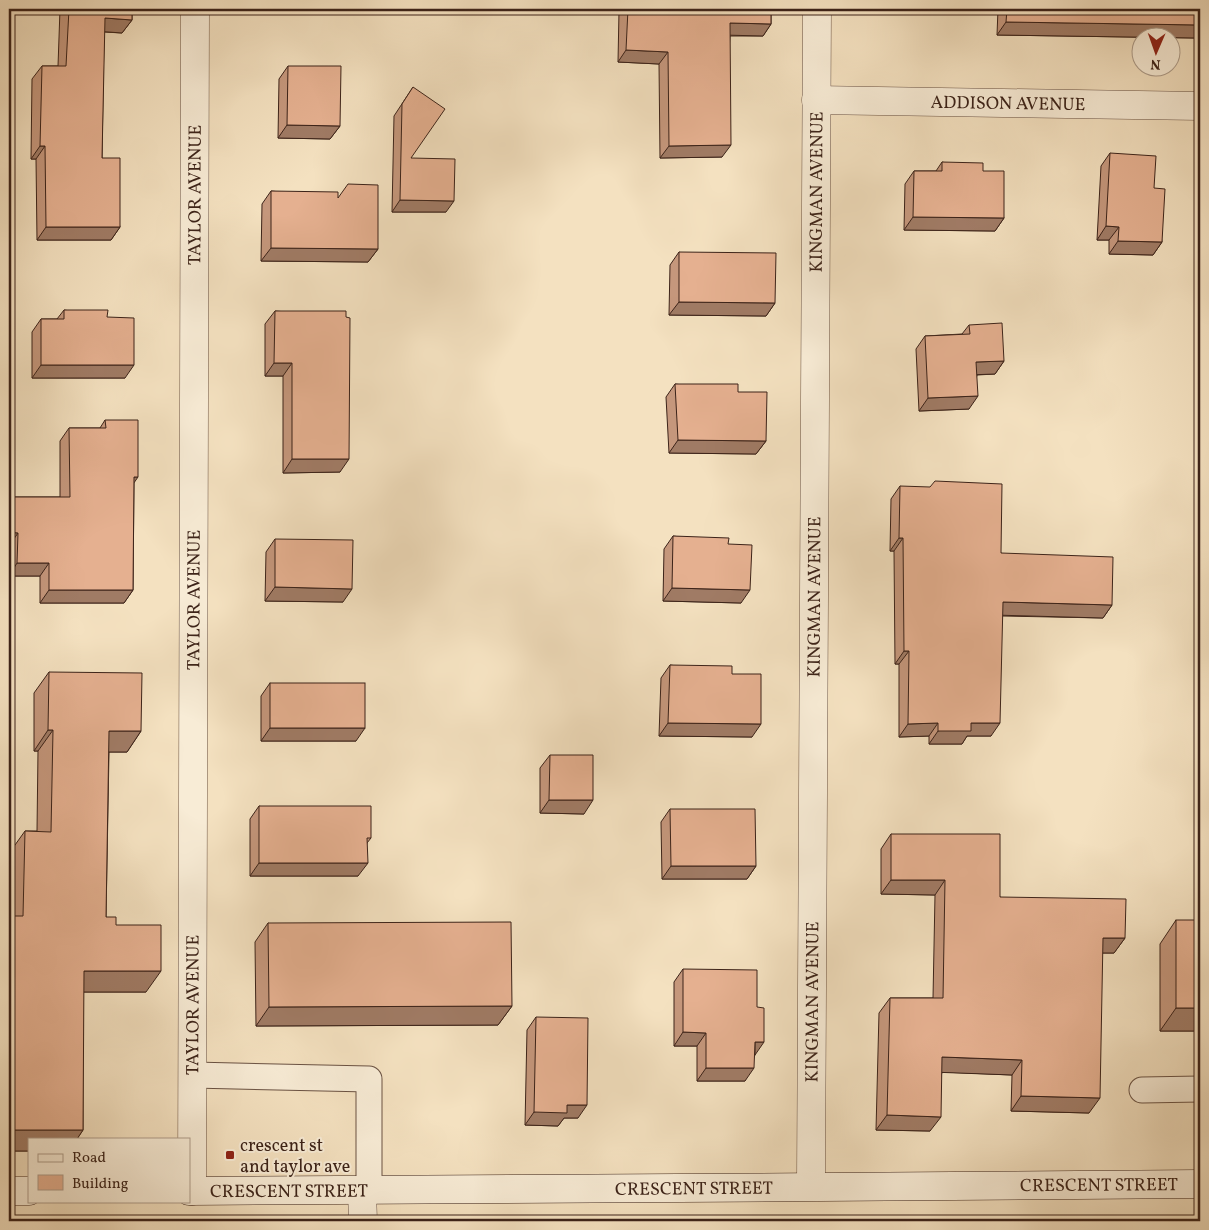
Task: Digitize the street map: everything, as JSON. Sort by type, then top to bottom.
[{"type":"street","name":"TAYLOR AVENUE","points":[[190,1191],[193,1075],[195,9]]},
{"type":"street","name":"KINGMAN AVENUE","points":[[811,1186],[817,9]]},
{"type":"street","name":"ADDISON AVENUE","points":[[816,100],[1200,106]]},
{"type":"street","name":"CRESCENT STREET","points":[[190,1191],[366,1192],[811,1186],[1200,1184]]},
{"type":"street","points":[[9,1191],[28,1191]]},
{"type":"street","points":[[363,1221],[366,1192]]},
{"type":"lane","points":[[193,1075],[369,1078],[366,1192]]},
{"type":"lane","points":[[1142,1090],[1200,1089]]},
{"type":"building","points":[[69,9],[132,9],[132,20],[105,18],[102,158],[120,158],[120,227],[46,227],[45,146],[40,146],[42,66],[66,66]]},
{"type":"building","points":[[628,9],[771,9],[771,24],[730,23],[731,145],[669,146],[668,52],[626,50]]},
{"type":"building","points":[[1007,9],[1200,9],[1200,25],[1006,22]]},
{"type":"building","points":[[288,66],[341,66],[340,126],[287,125]]},
{"type":"building","points":[[413,87],[445,109],[411,158],[455,159],[454,201],[400,200],[402,104]]},
{"type":"building","points":[[1110,153],[1156,156],[1154,188],[1165,189],[1162,242],[1118,241],[1119,227],[1106,226]]},
{"type":"building","points":[[942,162],[983,163],[983,171],[1004,171],[1004,218],[913,217],[914,171],[942,171]]},
{"type":"building","points":[[348,184],[378,185],[378,249],[271,248],[271,191],[338,192],[338,198]]},
{"type":"building","points":[[679,252],[776,253],[775,303],[679,302]]},
{"type":"building","points":[[64,310],[108,310],[107,317],[134,318],[134,365],[41,365],[41,319],[64,319]]},
{"type":"building","points":[[275,311],[346,311],[346,317],[350,318],[349,459],[292,459],[292,363],[274,363]]},
{"type":"building","points":[[1002,323],[1004,361],[976,362],[978,396],[928,398],[925,336],[970,334],[969,325]]},
{"type":"building","points":[[675,384],[738,384],[738,392],[767,392],[766,441],[678,440]]},
{"type":"building","points":[[105,420],[138,420],[138,477],[134,477],[133,590],[49,590],[49,563],[17,563],[18,533],[9,532],[9,497],[70,497],[69,428],[106,428]]},
{"type":"building","points":[[935,481],[1002,484],[1001,553],[1113,557],[1112,605],[1003,602],[1000,723],[971,723],[971,731],[938,731],[938,723],[908,724],[909,651],[904,651],[903,538],[899,538],[900,486],[930,487]]},
{"type":"building","points":[[673,536],[729,538],[728,544],[752,545],[750,590],[672,588]]},
{"type":"building","points":[[275,539],[353,540],[352,589],[275,587]]},
{"type":"building","points":[[670,665],[732,666],[732,674],[761,674],[761,724],[668,723]]},
{"type":"building","points":[[49,672],[142,673],[141,731],[109,731],[106,917],[116,917],[116,925],[161,925],[161,971],[84,971],[83,1130],[9,1130],[9,916],[23,916],[25,831],[51,832],[53,730],[48,730]]},
{"type":"building","points":[[270,683],[365,683],[365,728],[270,728]]},
{"type":"building","points":[[550,755],[593,755],[593,800],[549,800]]},
{"type":"building","points":[[259,806],[371,806],[371,838],[367,838],[368,863],[259,863]]},
{"type":"building","points":[[670,809],[755,809],[756,866],[671,866]]},
{"type":"building","points":[[891,834],[1000,834],[1000,897],[1126,899],[1125,938],[1103,938],[1100,1098],[1021,1096],[1022,1060],[942,1057],[941,1117],[887,1115],[890,998],[943,998],[945,880],[891,880]]},
{"type":"building","points":[[1176,920],[1200,920],[1200,1008],[1176,1008]]},
{"type":"building","points":[[511,922],[512,1006],[269,1007],[268,923]]},
{"type":"building","points":[[683,969],[757,970],[757,1007],[764,1008],[764,1042],[755,1042],[754,1068],[706,1068],[706,1033],[683,1032]]},
{"type":"building","points":[[536,1017],[588,1018],[587,1105],[567,1105],[567,1113],[534,1112]]},
{"type":"place","name":"crescent st and taylor ave","points":[[230,1155]]}]
